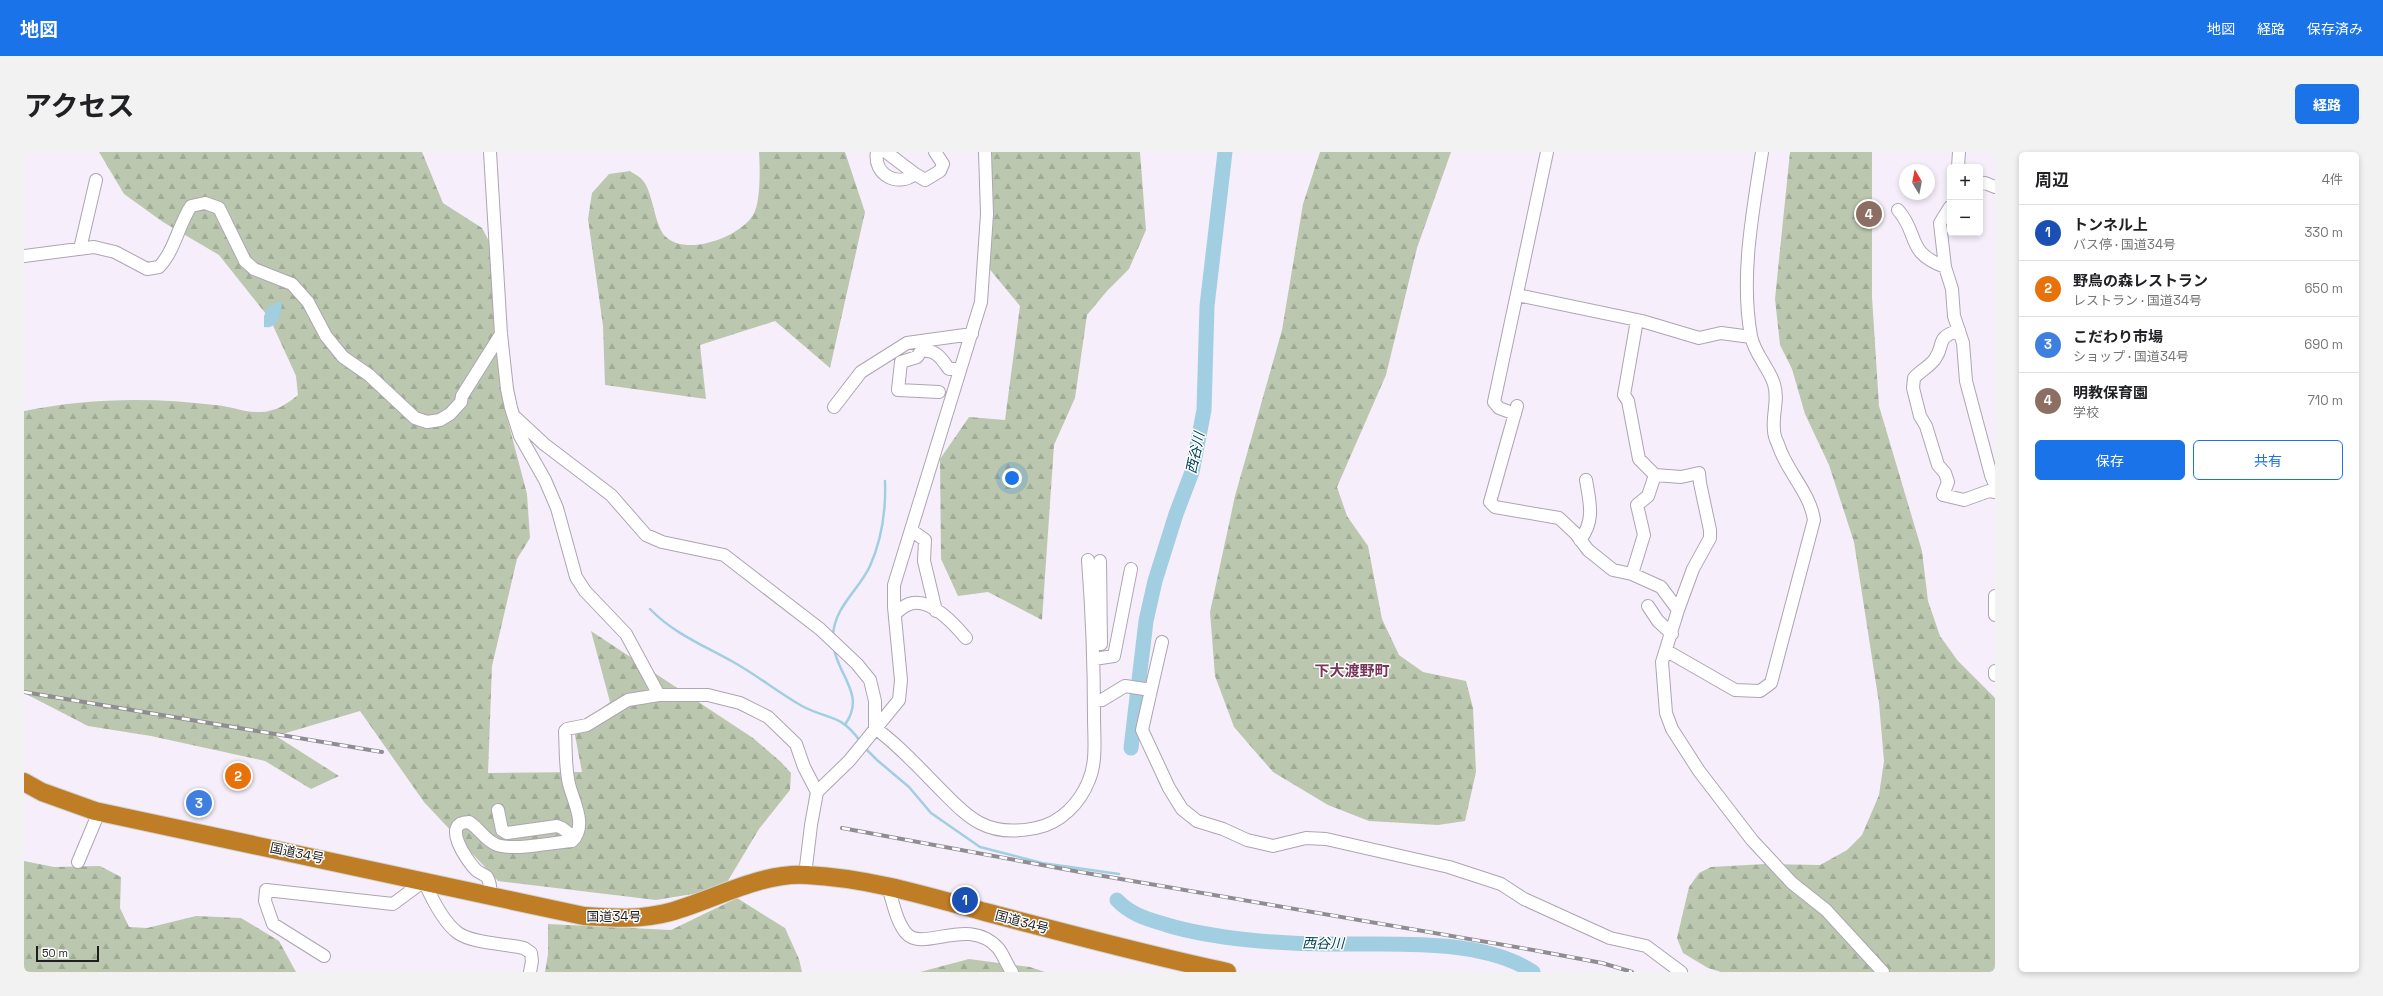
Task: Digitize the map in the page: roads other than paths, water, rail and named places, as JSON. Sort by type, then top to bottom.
[{"type":"highway","name":"国道34号","points":[[24,782],[42,792],[99,812],[584,916],[631,918],[675,911],[761,880],[805,875],[863,881],[1152,956],[1227,972]]},
{"type":"street","points":[[490,152],[501,334],[506,389],[520,436],[545,480],[557,508],[576,577],[585,591],[626,634],[659,695]]},
{"type":"street","points":[[886,152],[925,180],[940,171],[943,164],[935,152]]},
{"type":"street","points":[[1547,152],[1494,402],[1499,408],[1516,410],[1490,502],[1495,507],[1559,518],[1588,550],[1613,570],[1632,574],[1661,587],[1678,610]]},
{"type":"street","points":[[1667,651],[1735,690],[1760,691],[1771,683],[1814,520],[1812,506],[1781,456],[1774,430],[1777,399],[1774,384],[1751,337],[1748,312],[1748,265],[1753,208],[1762,152]]},
{"type":"street","points":[[1958,152],[1958,164]]},
{"type":"street","points":[[875,154],[880,172],[890,178],[899,180],[909,178],[915,174]]},
{"type":"street","points":[[805,875],[810,824],[817,792],[849,761],[899,700],[901,680],[894,585],[981,302],[987,214],[983,154]]},
{"type":"street","points":[[80,249],[96,180]]},
{"type":"street","points":[[1983,183],[1995,187]]},
{"type":"street","points":[[1949,200],[1940,215],[1945,267],[1952,289],[1954,316],[1963,343],[1966,381],[1995,485]]},
{"type":"street","points":[[24,256],[94,247],[115,252],[147,269],[159,268],[168,257],[183,218],[191,206],[205,204],[219,208],[245,261],[254,269],[292,284],[308,302],[326,336],[343,356],[369,375],[415,418],[426,422],[440,420],[450,414],[462,402],[462,396],[501,334]]},
{"type":"street","points":[[1898,210],[1904,217],[1922,255],[1945,267]]},
{"type":"street","points":[[1940,224],[1947,212]]},
{"type":"street","points":[[1517,294],[1637,320],[1699,338],[1721,333],[1751,337]]},
{"type":"street","points":[[1637,320],[1624,395],[1628,402],[1639,459],[1654,475],[1681,477],[1699,473],[1710,530],[1710,538],[1693,569],[1678,610],[1667,651],[1662,662],[1666,713],[1672,730],[1700,772],[1752,840],[1792,883],[1826,910],[1883,972]]},
{"type":"street","points":[[1958,330],[1948,334],[1941,340],[1936,358],[1914,378],[1916,403],[1926,426],[1938,465],[1946,473],[1948,482],[1943,495],[1964,500],[1989,491],[1995,492]]},
{"type":"street","points":[[834,407],[862,372],[907,343],[972,334]]},
{"type":"street","points":[[939,392],[898,390],[901,362],[917,357],[921,351],[931,350],[939,355],[949,369],[960,369]]},
{"type":"street","points":[[515,417],[544,444],[611,495],[646,535],[662,542],[724,555],[820,629],[857,664],[870,680],[874,701],[875,728]]},
{"type":"street","points":[[1632,574],[1644,535],[1637,505],[1648,496],[1654,475]]},
{"type":"street","points":[[1580,540],[1587,530],[1591,518],[1586,480]]},
{"type":"street","points":[[911,530],[925,540],[924,561],[936,611]]},
{"type":"street","points":[[875,728],[888,738],[958,806],[979,823],[1000,830],[1022,831],[1045,826],[1063,816],[1078,801],[1090,779],[1094,751],[1094,701],[1097,658],[1094,560]]},
{"type":"street","points":[[1097,658],[1114,656],[1131,568]]},
{"type":"street","points":[[1995,596],[1995,614]]},
{"type":"street","points":[[895,614],[912,602],[921,603],[936,611],[953,624],[966,638]]},
{"type":"street","points":[[1648,606],[1658,621],[1672,634]]},
{"type":"street","points":[[1162,642],[1149,690],[1142,730],[1172,793],[1182,808],[1197,821],[1223,829],[1247,840],[1273,846],[1306,838],[1326,839],[1449,867],[1501,884],[1524,899],[1610,938],[1646,946],[1681,972]]},
{"type":"street","points":[[1994,675],[1995,671]]},
{"type":"street","points":[[1094,701],[1102,700],[1125,686],[1149,690]]},
{"type":"street","points":[[490,896],[490,884],[486,877],[477,870],[466,856],[456,838],[455,831],[458,826],[463,822],[468,822],[485,838],[496,845],[511,847],[572,841],[575,838],[578,812],[569,784],[565,732],[567,729],[587,725],[628,700],[659,695],[708,695],[740,703],[768,717],[796,744],[804,767],[817,792]]},
{"type":"street","points":[[498,810],[502,830],[507,832],[557,826],[575,838]]},
{"type":"street","points":[[78,862],[99,812]]},
{"type":"street","points":[[324,956],[273,924],[265,901],[266,890],[393,904],[424,881],[434,905],[457,932],[468,937],[524,948],[531,953],[532,961],[530,972]]},
{"type":"street","points":[[888,887],[900,924],[906,934],[914,939],[928,940],[953,933],[969,933],[986,940],[998,948],[1012,972]]},
{"type":"water","points":[[279,301],[282,303],[278,320],[272,326],[264,327],[264,316],[269,305],[274,305]]},
{"type":"waterway","name":"西谷川","points":[[1131,748],[1146,621],[1155,581],[1176,514],[1192,472],[1204,410],[1207,306],[1225,152]]},
{"type":"waterway","points":[[833,636],[834,626],[842,607],[865,575],[878,545],[885,502],[885,481]]},
{"type":"waterway","points":[[650,609],[669,626],[744,668],[793,701],[811,710],[840,721],[853,732],[860,741]]},
{"type":"waterway","points":[[834,649],[852,694],[853,703],[851,713],[846,723]]},
{"type":"waterway","points":[[864,747],[909,787],[931,813],[980,847],[1042,863],[1119,874]]},
{"type":"waterway","name":"西谷川","points":[[1117,900],[1134,913],[1167,925],[1205,934],[1247,940],[1290,943],[1407,944],[1462,948],[1488,953],[1512,961],[1533,972]]},
{"type":"railway","points":[[24,692],[382,752]]},
{"type":"railway","points":[[842,828],[1080,872],[1533,950],[1602,963],[1632,972]]},
{"type":"place","name":"明教保育園","points":[[1869,214]]},
{"type":"place","name":"野鳥の森レストラン","points":[[238,776]]},
{"type":"place","name":"こだわり市場","points":[[199,803]]},
{"type":"place","name":"トンネル上","points":[[965,900]]},
{"type":"district","name":"下大渡野町","points":[[1352,670]]}]
